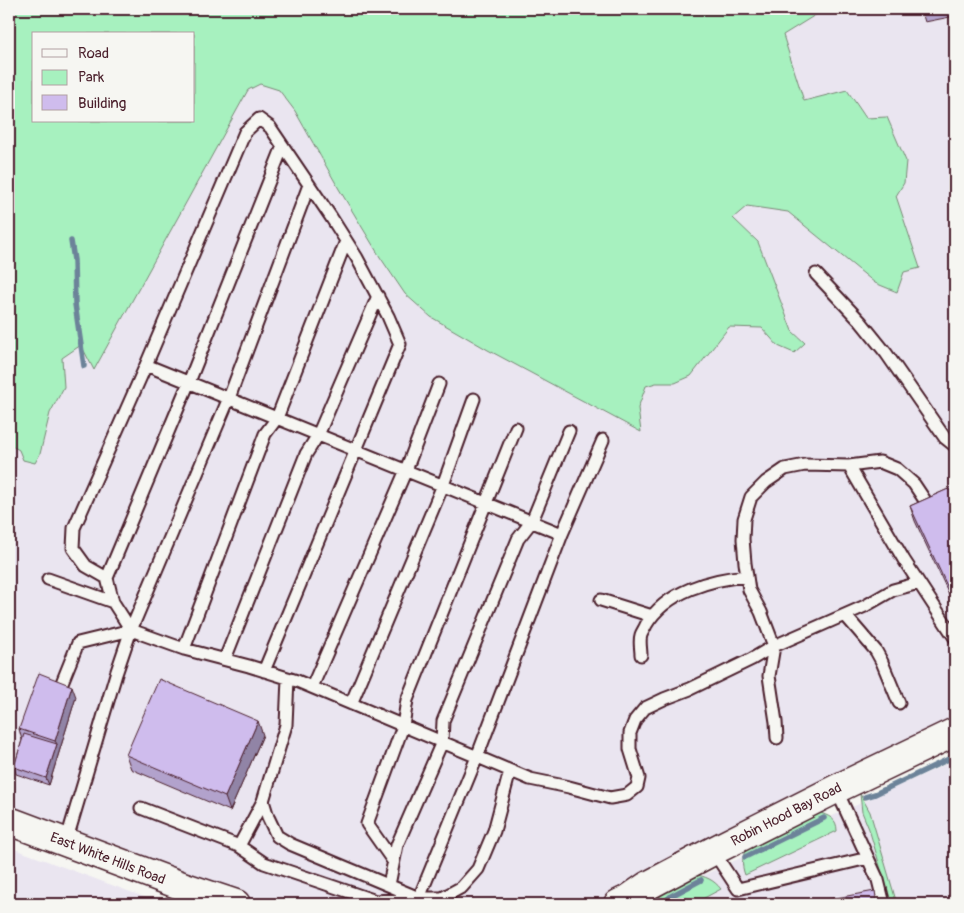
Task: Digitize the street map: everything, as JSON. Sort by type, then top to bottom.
[{"type":"street","name":"Robin Hood Bay Road","points":[[622,903],[647,886],[713,851],[836,788],[955,732]]},
{"type":"street","name":"East White Hills Road","points":[[9,821],[185,887],[236,904]]},
{"type":"lane","points":[[107,578],[86,566],[73,548],[74,528],[245,132],[259,119],[270,127],[346,241],[378,296],[400,344],[264,671]]},
{"type":"lane","points":[[132,630],[113,602],[107,578],[189,382],[283,146]]},
{"type":"lane","points":[[66,842],[116,674],[132,630],[229,398],[310,185]]},
{"type":"lane","points":[[184,649],[265,434],[276,418],[346,241]]},
{"type":"lane","points":[[816,274],[886,352],[945,438],[955,446]]},
{"type":"lane","points":[[225,660],[306,454],[318,435],[378,296]]},
{"type":"lane","points":[[146,365],[562,534]]},
{"type":"lane","points":[[312,687],[406,470],[439,384]]},
{"type":"lane","points":[[351,704],[443,485],[474,399]]},
{"type":"lane","points":[[393,861],[367,824],[403,726],[407,700],[516,428]]},
{"type":"lane","points":[[389,885],[396,845],[442,742],[442,721],[518,539],[532,521],[569,431]]},
{"type":"lane","points":[[419,898],[477,757],[562,534],[603,440]]},
{"type":"lane","points":[[776,738],[776,722],[770,676],[774,646],[761,612],[749,590],[743,539],[744,519],[751,497],[766,482],[785,469],[805,465],[849,466],[880,462],[897,469],[914,484],[933,513]]},
{"type":"lane","points":[[849,466],[904,560],[955,638]]},
{"type":"lane","points":[[641,655],[641,635],[652,616],[668,601],[710,582],[747,576]]},
{"type":"lane","points":[[48,579],[113,602]]},
{"type":"lane","points":[[59,690],[78,643],[132,630],[184,649],[288,678],[530,779],[610,798],[627,795],[637,788],[639,778],[630,749],[630,733],[635,720],[645,708],[690,690],[774,646],[845,615],[893,590],[919,583]]},
{"type":"lane","points":[[601,600],[652,616]]},
{"type":"lane","points":[[845,615],[876,651],[898,703]]},
{"type":"lane","points":[[239,846],[263,801],[286,725],[288,678]]},
{"type":"lane","points":[[141,808],[239,846],[264,863],[376,901],[442,898],[462,887],[478,869],[494,831],[510,771]]},
{"type":"lane","points":[[836,788],[878,880],[884,904]]},
{"type":"lane","points":[[263,801],[277,836],[290,844],[419,898]]},
{"type":"lane","points":[[713,851],[738,889],[868,858]]},
{"type":"shaded area","points":[[9,9],[955,9],[955,732],[621,904],[236,904],[9,821]]},
{"type":"shaded area","points":[[955,760],[955,904],[664,904],[688,882]]},
{"type":"shaded area","points":[[9,847],[163,904],[9,904]]},
{"type":"green space","points":[[9,9],[825,9],[783,35],[804,101],[847,90],[866,118],[887,117],[906,161],[904,183],[896,196],[920,268],[904,272],[897,292],[875,283],[788,212],[747,206],[733,218],[758,242],[792,331],[805,343],[794,353],[778,346],[762,328],[729,327],[691,376],[675,383],[656,383],[646,386],[638,408],[641,432],[488,350],[431,317],[405,294],[339,189],[295,111],[279,90],[260,84],[248,90],[94,370],[81,345],[62,358],[64,387],[50,413],[40,454],[35,463],[23,460],[19,450],[9,444]]},
{"type":"green space","points":[[860,794],[870,812],[897,904],[889,904],[882,873],[862,812]]},
{"type":"green space","points":[[818,812],[834,820],[837,831],[745,875],[743,861],[747,846]]},
{"type":"green space","points":[[694,874],[709,879],[721,889],[693,904],[650,904],[666,892]]},
{"type":"building","points":[[955,486],[955,603],[910,506]]},
{"type":"building","points":[[39,673],[72,686],[55,741],[19,729]]},
{"type":"building","points":[[159,679],[258,721],[225,797],[126,755]]},
{"type":"building","points":[[24,734],[57,744],[46,778],[14,767]]},
{"type":"building","points":[[875,891],[877,904],[808,904],[808,903]]},
{"type":"waterway","points":[[71,241],[74,260],[75,304],[84,366]]},
{"type":"waterway","points":[[865,797],[955,756]]},
{"type":"waterway","points":[[745,857],[824,818]]},
{"type":"waterway","points":[[662,904],[671,896],[701,880]]}]
